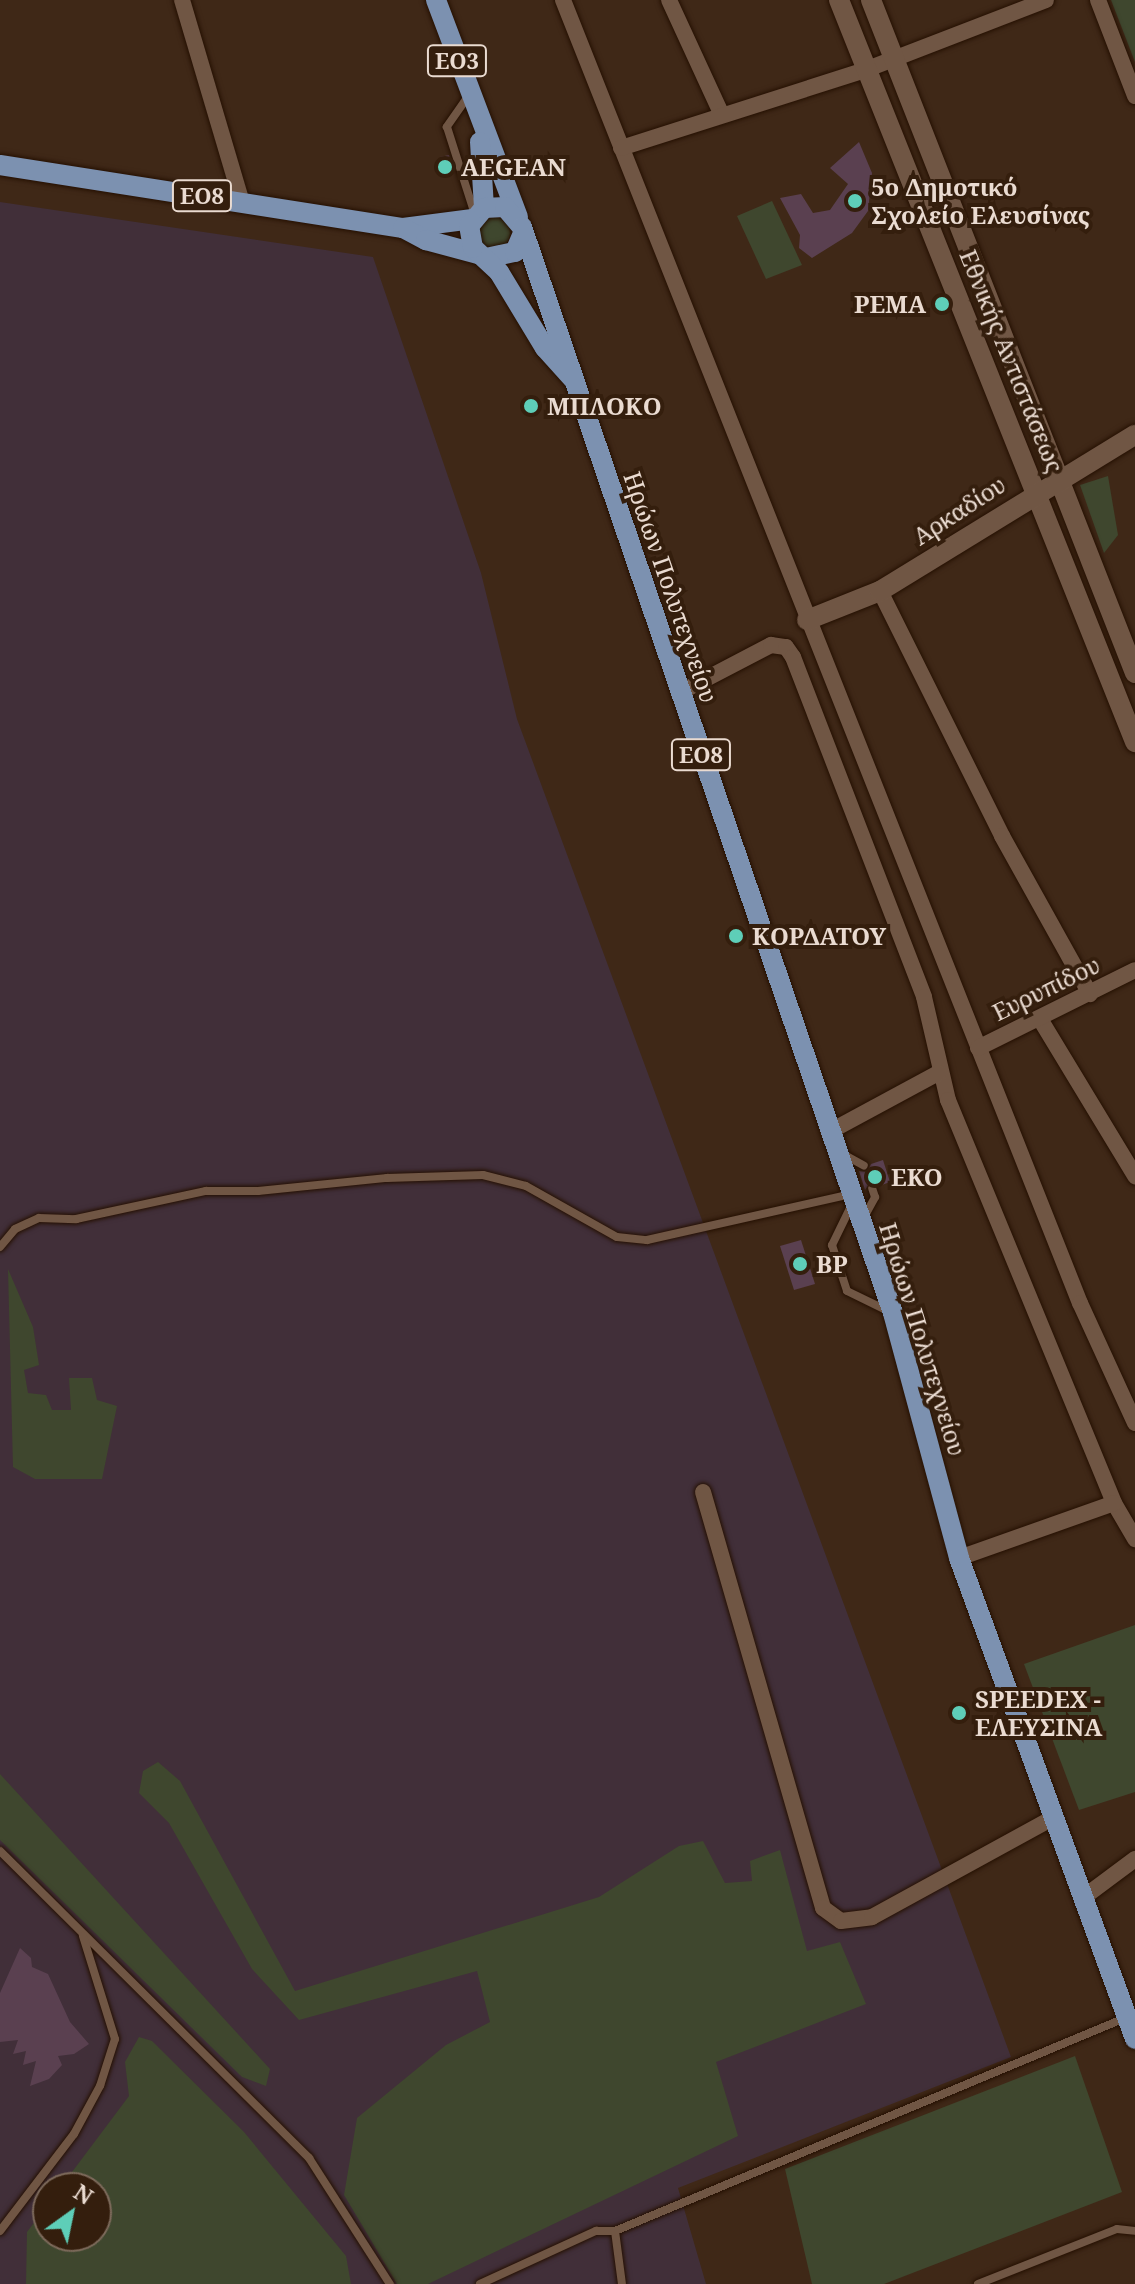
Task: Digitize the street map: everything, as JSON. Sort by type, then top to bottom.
[{"type":"main road","name":"Ηρώων Πολυτεχνείου","points":[[436,0],[479,122],[521,227],[893,1313],[959,1558],[1053,1818],[1131,2020],[1135,2039]]},
{"type":"main road","name":"Ηρώων Πολυτεχνείου","points":[[479,122],[477,214],[470,241],[511,289],[545,348],[573,379]]},
{"type":"main road","name":"ΕΟ8","points":[[0,165],[403,228],[426,240],[482,256]]},
{"type":"main road","name":"ΕΟ8","points":[[403,228],[505,207],[521,227]]},
{"type":"main road","points":[[482,256],[506,258],[515,252],[521,227]]},
{"type":"street","points":[[182,0],[242,203]]},
{"type":"street","points":[[563,0],[1080,1303],[1135,1423]]},
{"type":"street","points":[[669,0],[721,113]]},
{"type":"street","name":"Εθνικής Αντιστάσεως","points":[[839,0],[1135,742]]},
{"type":"street","name":"Εθνικής Αντιστάσεως","points":[[871,0],[891,58],[1135,673]]},
{"type":"street","points":[[621,148],[721,113],[865,70],[1046,0]]},
{"type":"street","points":[[1098,0],[1135,96]]},
{"type":"street","name":"Αρκαδίου","points":[[807,620],[880,591],[1036,492],[1135,435]]},
{"type":"street","points":[[880,591],[1002,836],[1090,994]]},
{"type":"street","points":[[679,693],[771,645],[786,647],[793,657],[924,997],[938,1073],[1114,1503],[1135,1539]]},
{"type":"street","name":"Ευρυπίδου","points":[[978,1048],[1135,970]]},
{"type":"street","points":[[1040,1019],[1135,1176]]},
{"type":"street","points":[[829,1132],[938,1073]]},
{"type":"street","points":[[703,1492],[823,1908],[841,1921],[872,1917],[1053,1818]]},
{"type":"street","points":[[959,1558],[1114,1503]]},
{"type":"street","points":[[1084,1897],[1135,1859]]},
{"type":"lane","points":[[469,95],[447,127],[477,214]]},
{"type":"lane","points":[[836,1153],[850,1155],[864,1166]]},
{"type":"lane","points":[[0,1247],[15,1229],[39,1218],[76,1219],[206,1191],[258,1191],[387,1178],[483,1175],[526,1186],[617,1237],[647,1240],[852,1198]]},
{"type":"lane","points":[[861,1223],[875,1197],[872,1188]]},
{"type":"lane","points":[[852,1198],[832,1245],[847,1291],[893,1313]]},
{"type":"lane","points":[[0,1851],[309,2158],[390,2284]]},
{"type":"lane","points":[[0,2231],[74,2134],[100,2086],[115,2039],[82,1931]]},
{"type":"lane","points":[[480,2284],[596,2231],[615,2231],[1131,2020]]},
{"type":"lane","points":[[978,2284],[1117,2229],[1135,2231]]},
{"type":"lane","points":[[615,2231],[622,2284]]},
{"type":"shaded area","points":[[0,202],[373,257],[481,573],[517,719],[1011,2057],[678,2188],[706,2284],[0,2284]]},
{"type":"green space","points":[[1111,0],[1135,0],[1135,62]]},
{"type":"green space","points":[[772,201],[802,265],[766,279],[737,216]]},
{"type":"green space","points":[[494,217],[505,222],[510,233],[505,244],[494,249],[483,244],[478,233],[483,222]]},
{"type":"green space","points":[[1108,476],[1118,535],[1104,553],[1080,485]]},
{"type":"green space","points":[[8,1269],[33,1327],[39,1365],[24,1370],[28,1393],[46,1395],[52,1410],[71,1410],[69,1378],[92,1378],[97,1400],[117,1406],[102,1479],[35,1479],[13,1467]]},
{"type":"green space","points":[[1135,1625],[1135,1792],[1079,1810],[1024,1664]]},
{"type":"green space","points":[[158,1762],[180,1781],[295,1991],[599,1897],[679,1846],[703,1841],[725,1883],[752,1881],[750,1861],[780,1850],[807,1951],[840,1942],[866,2004],[716,2062],[738,2136],[428,2284],[397,2284],[344,2195],[357,2118],[446,2045],[490,2022],[477,1971],[299,2020],[252,1969],[169,1823],[139,1793],[143,1771]]},
{"type":"green space","points":[[0,1774],[270,2069],[266,2086],[242,2077],[0,1840]]},
{"type":"green space","points":[[139,2037],[152,2041],[244,2132],[346,2256],[351,2284],[26,2284],[27,2232],[32,2225],[32,2252],[112,2252],[112,2172],[72,2172],[129,2096],[125,2062]]},
{"type":"green space","points":[[1075,2056],[1122,2192],[884,2284],[812,2284],[785,2169]]},
{"type":"building","name":"5ο Δημοτικό Σχολείο Ελευσίνας","points":[[859,142],[872,173],[868,211],[852,233],[812,258],[799,248],[800,235],[780,198],[801,194],[813,213],[830,210],[848,184],[830,168]]},
{"type":"building","points":[[449,155],[454,173],[443,175],[440,157]]},
{"type":"building","points":[[883,1160],[890,1182],[879,1186],[871,1181],[865,1190],[859,1171],[867,1172],[871,1164]]},
{"type":"building","points":[[801,1240],[815,1284],[794,1290],[780,1246]]},
{"type":"building","points":[[20,1948],[31,1958],[32,1967],[48,1974],[70,2022],[89,2044],[74,2054],[58,2056],[62,2065],[49,2079],[30,2086],[36,2061],[23,2065],[26,2051],[13,2054],[18,2040],[0,2042],[0,1993]]},
{"type":"place","name":"AEGEAN","points":[[445,167]]},
{"type":"place","name":"5ο Δημοτικό Σχολείο Ελευσίνας","points":[[855,201]]},
{"type":"place","name":"ΡΕΜΑ","points":[[942,304]]},
{"type":"place","name":"ΜΠΛΟΚΟ","points":[[531,406]]},
{"type":"place","name":"ΚΟΡΔΑΤΟΥ","points":[[736,936]]},
{"type":"place","name":"EKO","points":[[875,1177]]},
{"type":"place","name":"BP","points":[[800,1264]]},
{"type":"place","name":"SPEEDEX - ΕΛΕΥΣΙΝΑ","points":[[959,1713]]}]
